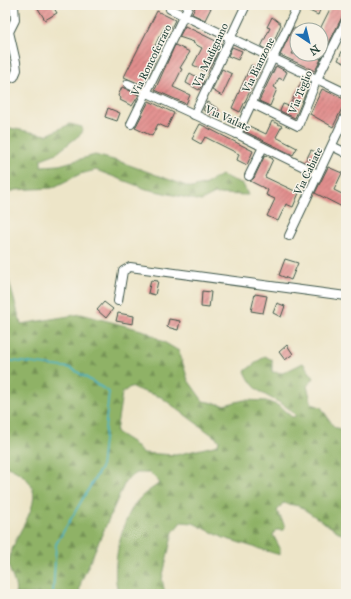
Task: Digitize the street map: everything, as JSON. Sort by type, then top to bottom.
[{"type":"street","points":[[5,80],[14,77],[17,70],[9,32],[15,20],[14,5]]},
{"type":"street","name":"Via Roncoferraro","points":[[131,124],[189,5]]},
{"type":"street","name":"Via Madignano","points":[[194,115],[246,5]]},
{"type":"street","name":"Via Bianzone","points":[[237,134],[298,5]]},
{"type":"street","points":[[170,9],[346,93]]},
{"type":"street","name":"Via Teglio","points":[[251,103],[298,126],[317,79],[346,21]]},
{"type":"street","name":"Via Vailate","points":[[128,84],[263,146],[318,174]]},
{"type":"street","name":"Via Cabiate","points":[[289,236],[346,115]]},
{"type":"street","points":[[249,176],[263,146]]},
{"type":"street","points":[[332,146],[346,153]]},
{"type":"street","points":[[118,301],[123,271],[130,267],[346,296]]},
{"type":"green space","points":[[70,124],[82,127],[82,133],[57,153],[41,159],[41,166],[59,165],[95,155],[121,162],[192,188],[206,184],[221,175],[243,184],[248,195],[215,194],[201,201],[146,189],[96,170],[80,174],[52,188],[15,190],[5,195],[5,127],[47,135]]},
{"type":"green space","points":[[5,267],[21,324],[81,314],[145,331],[179,351],[188,380],[203,401],[224,405],[244,400],[266,401],[279,406],[292,417],[296,416],[283,404],[262,393],[256,388],[250,381],[245,371],[265,356],[272,360],[272,372],[283,373],[303,363],[314,378],[307,386],[312,404],[321,407],[334,427],[346,431],[346,537],[299,506],[283,503],[277,511],[285,526],[284,530],[276,530],[273,535],[280,548],[280,555],[224,538],[193,523],[181,522],[173,532],[162,579],[165,594],[119,594],[116,584],[116,572],[119,544],[123,530],[128,517],[140,498],[160,483],[150,473],[137,473],[126,480],[81,582],[79,594],[15,594],[16,590],[9,564],[12,550],[31,510],[34,498],[32,486],[23,476],[5,466]],"holes":[[[130,387],[161,397],[219,440],[218,445],[176,455],[142,453],[132,442],[116,432],[122,393]]]},
{"type":"building","points":[[36,5],[52,5],[57,13],[45,20]]},
{"type":"building","points":[[196,5],[204,5],[211,8],[205,20],[192,14]]},
{"type":"building","points":[[304,5],[322,5],[318,15],[303,8]]},
{"type":"building","points":[[332,5],[345,11],[329,43],[329,22],[324,22]]},
{"type":"building","points":[[157,11],[175,20],[171,28],[166,26],[159,37],[155,46],[159,48],[155,60],[145,82],[142,85],[124,77]]},
{"type":"building","points":[[272,17],[281,24],[270,51],[261,47],[270,28],[267,27]]},
{"type":"building","points":[[185,26],[222,44],[207,72],[193,65],[202,48],[193,43],[194,42],[179,37]]},
{"type":"building","points":[[289,36],[289,59],[280,55]]},
{"type":"building","points":[[346,43],[346,64],[338,60]]},
{"type":"building","points":[[175,45],[190,52],[180,68],[182,69],[173,87],[190,95],[186,104],[155,90]]},
{"type":"building","points":[[232,47],[242,51],[238,60],[228,56]]},
{"type":"building","points":[[295,62],[320,62],[315,71]]},
{"type":"building","points":[[251,65],[260,70],[240,112],[232,108]]},
{"type":"building","points":[[276,66],[287,72],[283,80],[279,78],[274,87],[277,89],[270,106],[259,101]]},
{"type":"building","points":[[222,69],[232,74],[222,96],[212,90]]},
{"type":"building","points":[[190,73],[204,81],[199,90],[186,83]]},
{"type":"building","points":[[303,79],[310,83],[295,118],[280,111],[283,104],[289,106]]},
{"type":"building","points":[[122,87],[139,95],[132,106],[120,100],[121,98],[118,96]]},
{"type":"building","points":[[322,89],[346,100],[333,127],[310,114]]},
{"type":"building","points":[[149,101],[174,113],[167,128],[158,124],[152,136],[135,128]]},
{"type":"building","points":[[207,102],[219,109],[215,117],[203,110]]},
{"type":"building","points":[[108,108],[120,113],[117,121],[105,117]]},
{"type":"building","points":[[272,121],[282,126],[276,137],[297,148],[293,155],[244,131],[247,125],[266,134]]},
{"type":"building","points":[[200,124],[253,151],[247,165],[237,160],[239,154],[205,137],[201,144],[192,139]]},
{"type":"building","points":[[311,150],[320,154],[314,166],[305,162]]},
{"type":"building","points":[[265,155],[273,159],[265,177],[299,193],[293,207],[286,204],[278,221],[267,216],[275,199],[266,195],[268,190],[250,181],[254,178]]},
{"type":"building","points":[[328,167],[342,173],[334,190],[346,196],[346,209],[315,193]]},
{"type":"building","points":[[285,259],[298,263],[291,280],[279,275]]},
{"type":"building","points":[[151,280],[158,281],[155,295],[148,293]]},
{"type":"building","points":[[202,291],[211,292],[209,308],[201,307]]},
{"type":"building","points":[[255,294],[267,296],[263,313],[251,311]]},
{"type":"building","points":[[104,302],[113,309],[106,318],[97,310]]},
{"type":"building","points":[[277,303],[285,306],[281,317],[273,313]]},
{"type":"building","points":[[118,313],[134,316],[133,324],[116,321]]},
{"type":"building","points":[[169,319],[180,321],[178,330],[167,327]]},
{"type":"building","points":[[287,345],[293,354],[285,360],[279,352]]},
{"type":"waterway","points":[[5,360],[71,368],[109,392],[101,468],[56,544],[53,594]]}]
